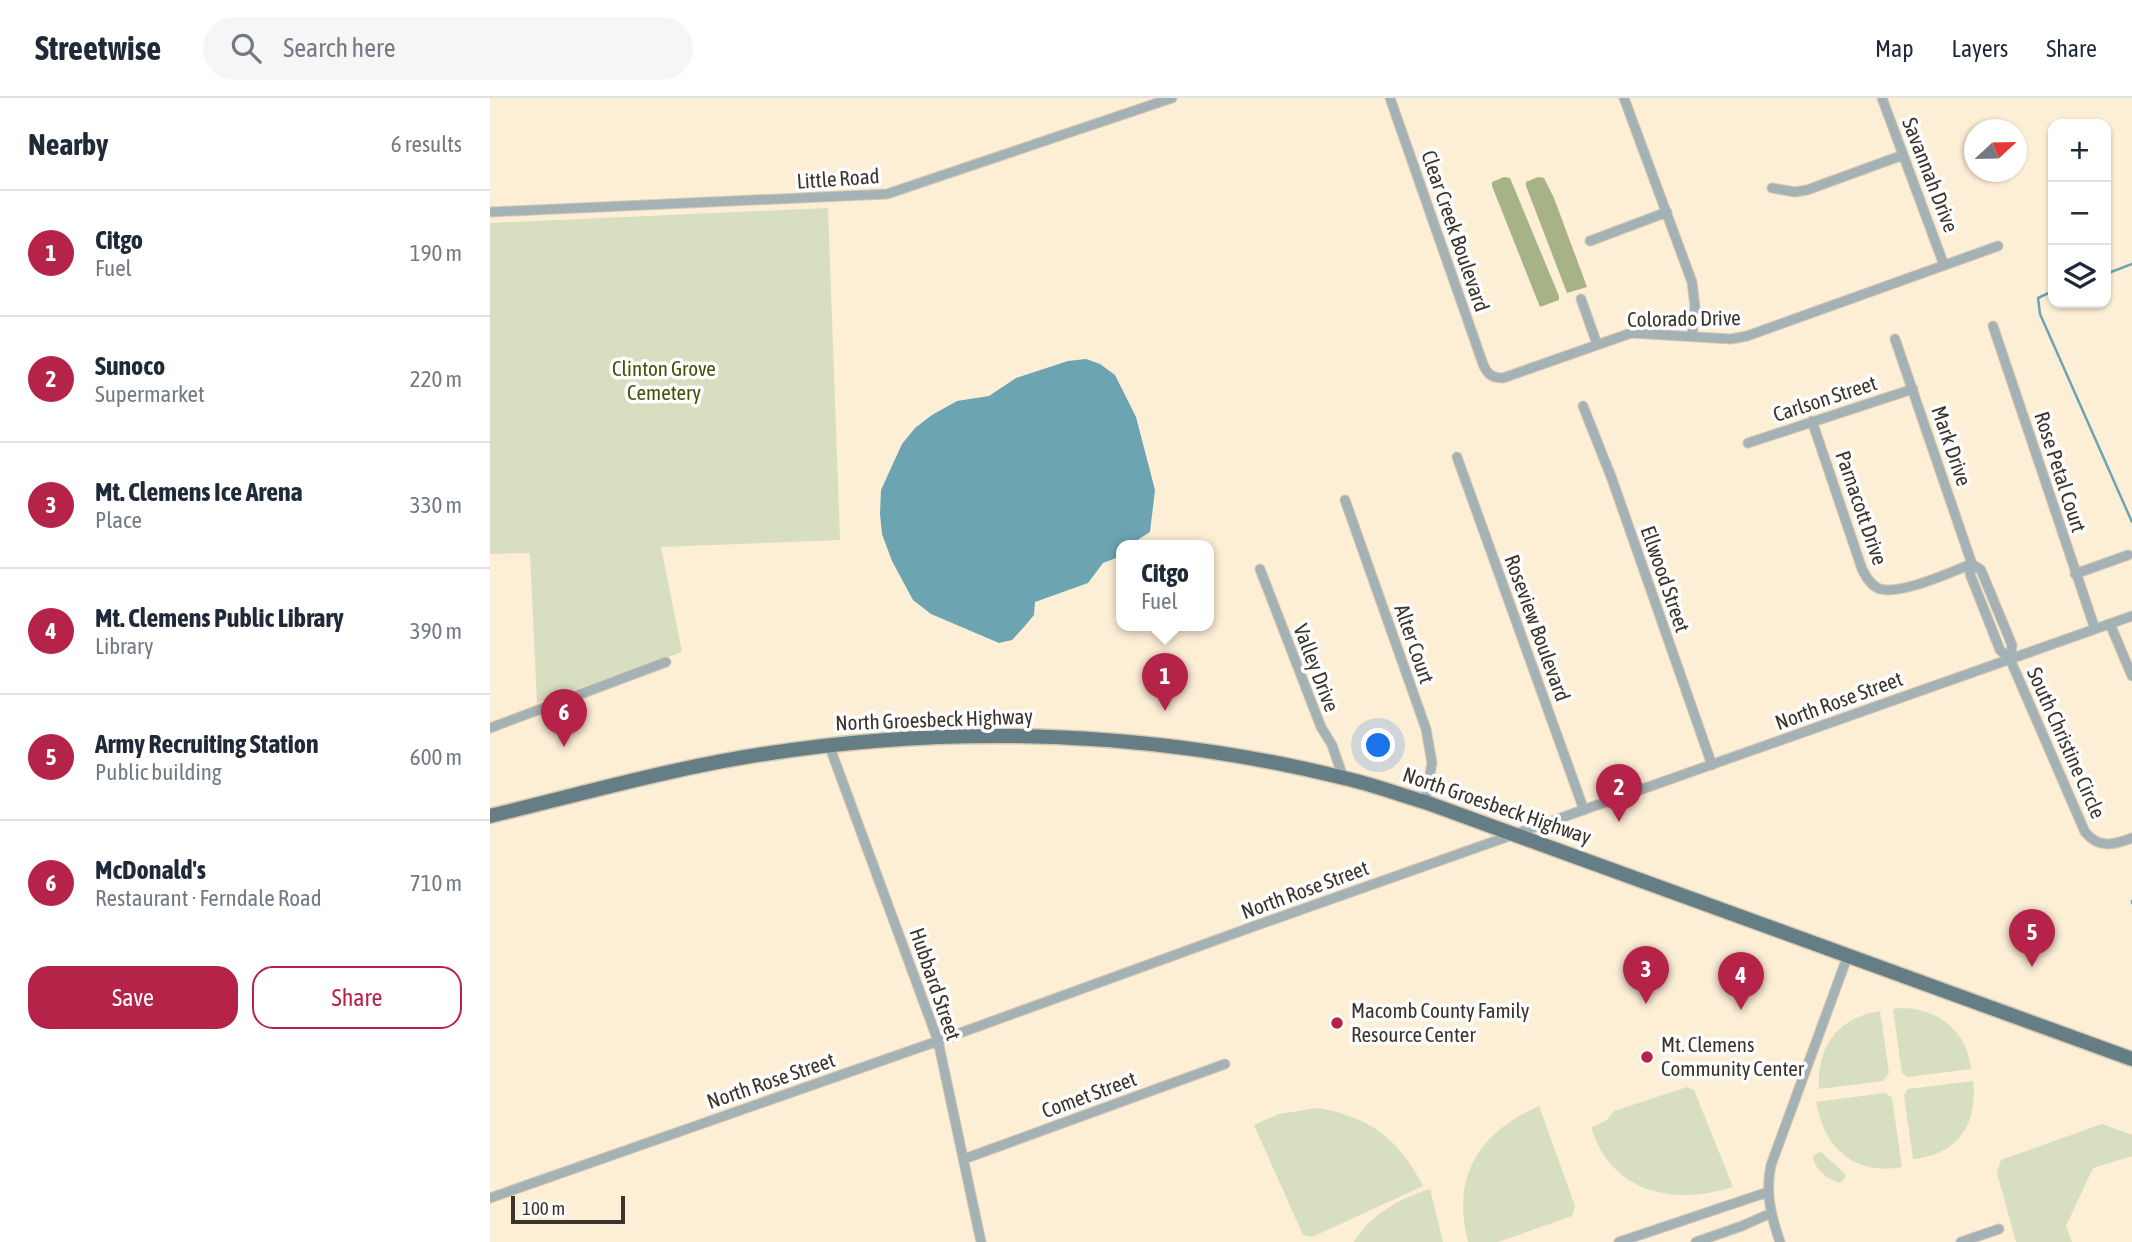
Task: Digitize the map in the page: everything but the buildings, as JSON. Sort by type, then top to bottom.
[{"type":"main road","name":"North Groesbeck Highway","points":[[490,816],[690,768],[829,745],[966,736],[1087,739],[1181,747],[1343,777],[1425,802],[2132,1059]]},
{"type":"street","name":"Little Road","points":[[490,212],[887,194],[1172,98]]},
{"type":"street","name":"Clear Creek Boulevard","points":[[1390,98],[1483,364],[1489,374]]},
{"type":"street","name":"Savannah Drive","points":[[1882,98],[1944,265]]},
{"type":"street","points":[[1627,99],[1692,282],[1695,307],[1692,337]]},
{"type":"street","points":[[1772,188],[1795,192],[1808,190],[1903,155]]},
{"type":"street","points":[[1590,241],[1667,212]]},
{"type":"street","name":"Colorado Drive","points":[[1489,374],[1503,378],[1631,333],[1731,339],[1747,336],[1998,246]]},
{"type":"street","points":[[1581,299],[1597,344]]},
{"type":"street","name":"Rose Petal Court","points":[[1993,326],[2095,629]]},
{"type":"street","name":"Mark Drive","points":[[1895,339],[1972,564],[1981,570],[2011,645],[2010,659]]},
{"type":"street","name":"Carlson Street","points":[[1748,443],[1913,388]]},
{"type":"street","name":"Ellwood Street","points":[[1583,406],[1612,479],[1712,765]]},
{"type":"street","name":"Parnacott Drive","points":[[1812,421],[1862,569],[1873,586],[1880,589],[1897,589],[1972,564]]},
{"type":"street","name":"Roseview Boulevard","points":[[1457,457],[1584,810]]},
{"type":"street","name":"Alter Court","points":[[1345,500],[1426,729],[1432,763],[1425,802]]},
{"type":"street","points":[[2075,574],[2128,555]]},
{"type":"street","name":"Valley Drive","points":[[1260,569],[1343,777]]},
{"type":"street","name":"North Rose Street","points":[[490,1198],[2132,616]]},
{"type":"street","points":[[2110,624],[2132,676]]},
{"type":"street","name":"South Christine Circle","points":[[2010,659],[2085,832],[2092,839],[2108,845],[2132,838]]},
{"type":"street","points":[[490,728],[666,662]]},
{"type":"street","name":"Hubbard Street","points":[[829,745],[938,1041],[981,1242]]},
{"type":"street","points":[[1780,1242],[1768,1192],[1771,1164],[1848,955]]},
{"type":"street","name":"Comet Street","points":[[964,1159],[1225,1064]]},
{"type":"street","points":[[1619,1242],[1768,1192]]},
{"type":"street","points":[[1696,1242],[1771,1213]]},
{"type":"street","points":[[1961,1242],[1999,1229]]},
{"type":"green space","points":[[1504,177],[1510,178],[1559,296],[1559,300],[1540,307],[1492,186],[1492,182]]},
{"type":"green space","points":[[1538,177],[1544,178],[1554,198],[1587,287],[1567,293],[1526,186],[1526,182]]},
{"type":"green space","name":"Clinton Grove Cemetery","points":[[828,208],[840,540],[661,547],[682,652],[537,703],[530,553],[490,554],[490,223]]},
{"type":"green space","points":[[1893,1009],[1928,1013],[1949,1025],[1964,1044],[1971,1069],[1907,1077],[1902,1073]]},
{"type":"green space","points":[[1880,1011],[1889,1073],[1883,1081],[1819,1089],[1822,1060],[1833,1036],[1852,1020]]},
{"type":"green space","points":[[1973,1081],[1972,1111],[1962,1135],[1942,1151],[1913,1159],[1904,1095],[1908,1089]]},
{"type":"green space","points":[[1687,1087],[1694,1090],[1733,1187],[1688,1195],[1647,1189],[1629,1180],[1613,1167],[1600,1149],[1591,1127],[1606,1121],[1614,1111]]},
{"type":"green space","points":[[1885,1093],[1892,1098],[1902,1167],[1885,1169],[1869,1167],[1844,1155],[1826,1132],[1816,1102]]},
{"type":"green space","points":[[1539,1106],[1575,1206],[1572,1216],[1498,1242],[1468,1242],[1463,1197],[1467,1177],[1475,1159],[1500,1129]]},
{"type":"green space","points":[[1318,1108],[1353,1117],[1381,1133],[1404,1155],[1423,1186],[1312,1237],[1303,1235],[1254,1125],[1279,1114]]},
{"type":"green space","points":[[2102,1124],[2132,1135],[2132,1156],[2093,1168],[2066,1226],[2072,1242],[2016,1242],[1997,1173],[2001,1160]]},
{"type":"green space","points":[[1821,1152],[1845,1174],[1840,1183],[1831,1180],[1816,1166],[1813,1157]]},
{"type":"green space","points":[[1430,1189],[1443,1242],[1354,1242],[1368,1224],[1387,1209]]},
{"type":"water","points":[[1086,359],[1100,364],[1115,375],[1136,417],[1155,490],[1150,532],[1138,540],[1116,540],[1116,558],[1103,563],[1088,583],[1035,602],[1034,615],[1012,640],[999,643],[931,614],[913,600],[892,561],[882,534],[881,490],[902,444],[915,428],[932,415],[957,401],[989,396],[1016,378],[1068,361]]},
{"type":"waterway","points":[[2111,272],[2132,264]]},
{"type":"waterway","points":[[2048,293],[2038,298],[2040,314],[2132,522]]},
{"type":"place","name":"Citgo","points":[[1165,711]]},
{"type":"place","name":"McDonald's","points":[[564,747]]},
{"type":"place","name":"Sunoco","points":[[1619,822]]},
{"type":"place","name":"Army Recruiting Station","points":[[2032,967]]},
{"type":"place","name":"Mt. Clemens Ice Arena","points":[[1646,1004]]},
{"type":"place","name":"Mt. Clemens Public Library","points":[[1741,1010]]},
{"type":"place","name":"Macomb County Family Resource Center","points":[[1337,1023]]},
{"type":"place","name":"Mt. Clemens Community Center","points":[[1647,1057]]}]
